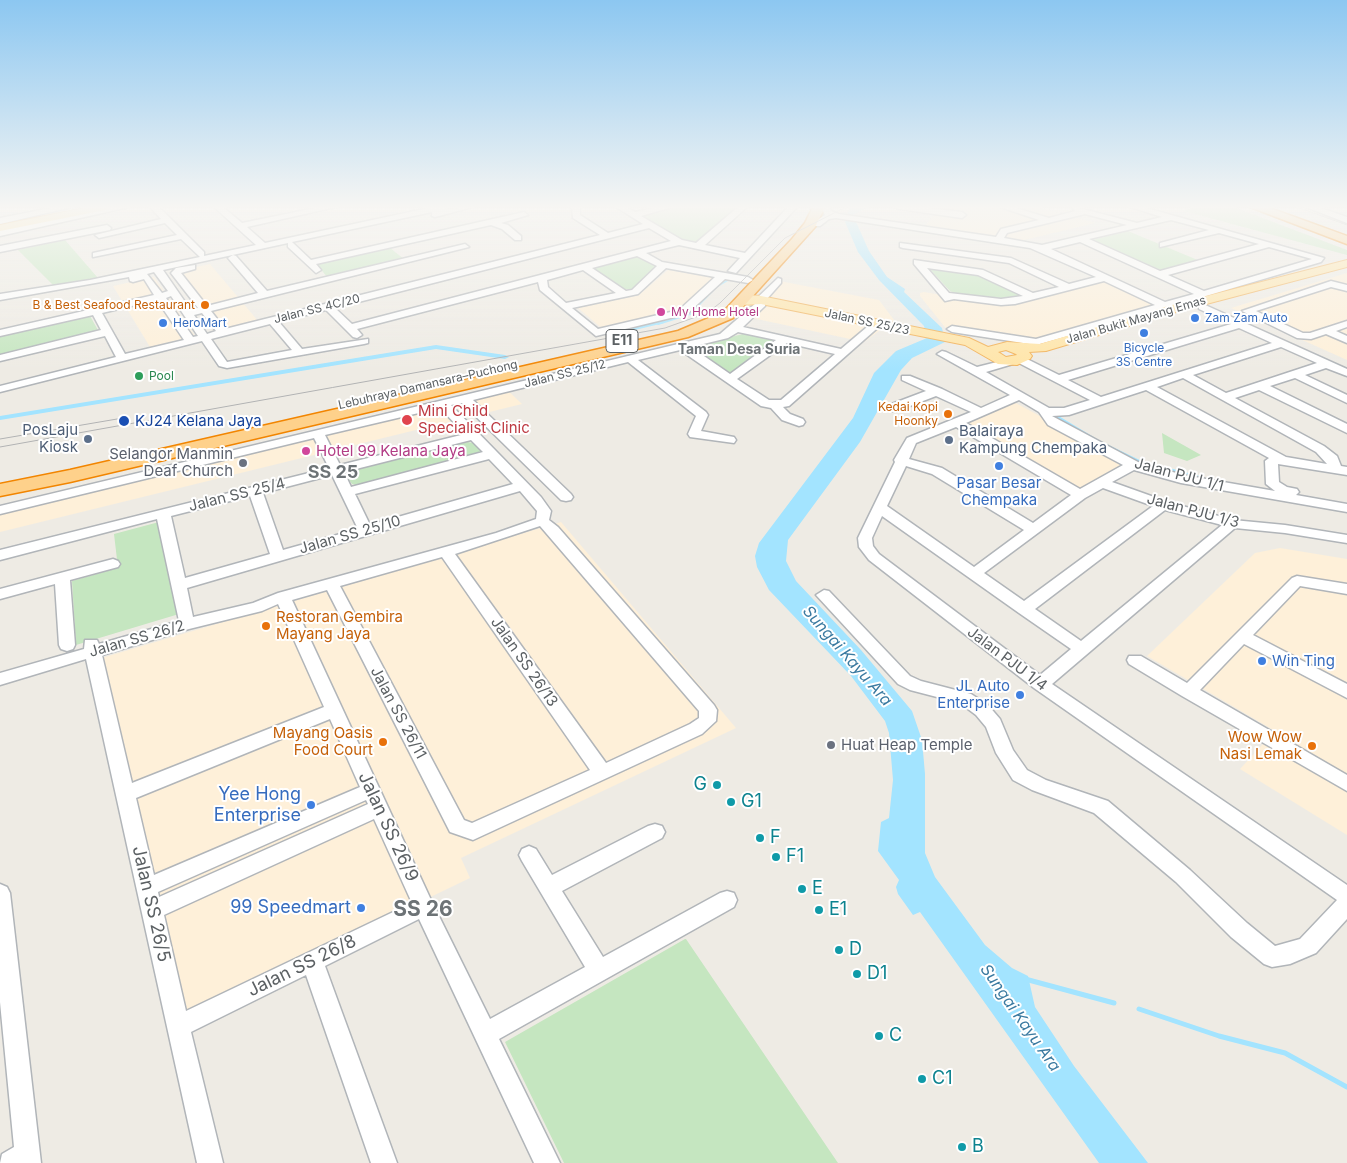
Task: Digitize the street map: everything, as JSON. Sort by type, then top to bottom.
[{"type":"highway","name":"Lebuhraya Damansara–Puchong","points":[[0,484],[132,454],[165,444],[654,334],[691,324],[724,304],[753,293],[773,261]]},
{"type":"highway","name":"Lebuhraya Damansara–Puchong","points":[[0,490],[70,476],[652,343],[710,324],[728,315],[753,293],[779,261]]},
{"type":"highway","points":[[0,478],[130,449],[165,444]]},
{"type":"highway","points":[[0,498],[70,476]]},
{"type":"main road","name":"Jalan Bukit Mayang Emas","points":[[1009,347],[1041,348],[1168,307],[1347,263]]},
{"type":"main road","name":"Jalan Bukit Mayang Emas","points":[[1018,360],[1203,300],[1258,295],[1347,268]]},
{"type":"main road","name":"Jalan SS 25/23","points":[[753,293],[892,326],[958,336],[1009,347]]},
{"type":"main road","name":"Jalan SS 25/23","points":[[958,336],[980,346],[992,356]]},
{"type":"main road","points":[[1009,347],[1024,353],[1018,360],[992,356],[994,348],[1009,347]]},
{"type":"street","points":[[104,275],[167,261]]},
{"type":"street","points":[[0,297],[157,269],[189,261]]},
{"type":"street","points":[[219,261],[179,270],[176,273],[222,333]]},
{"type":"street","points":[[237,261],[265,295]]},
{"type":"street","points":[[310,263],[318,261]]},
{"type":"street","points":[[188,313],[407,261]]},
{"type":"street","points":[[481,261],[487,266]]},
{"type":"street","name":"Jalan SS 4C/20","points":[[0,389],[506,261]]},
{"type":"street","points":[[351,328],[607,261]]},
{"type":"street","points":[[656,261],[664,265],[719,276],[753,293],[778,281]]},
{"type":"street","points":[[733,271],[741,261]]},
{"type":"street","points":[[917,261],[947,297],[1001,302],[1033,297],[1104,278]]},
{"type":"street","points":[[1006,261],[1067,288]]},
{"type":"street","points":[[1069,261],[1168,307]]},
{"type":"street","points":[[1131,261],[1160,274],[1240,324],[1347,373]]},
{"type":"street","points":[[1160,274],[1207,261]]},
{"type":"street","points":[[958,336],[1036,342],[1168,307],[1203,300],[1313,261]]},
{"type":"street","points":[[310,263],[326,280]]},
{"type":"street","points":[[919,264],[980,272],[1033,297]]},
{"type":"street","points":[[565,306],[635,292],[664,265]]},
{"type":"street","points":[[584,267],[624,294]]},
{"type":"street","points":[[157,269],[223,364],[237,365],[364,341],[328,306]]},
{"type":"street","points":[[0,308],[146,276],[190,341]]},
{"type":"street","points":[[542,278],[543,288],[595,332],[683,312],[719,276]]},
{"type":"street","points":[[1347,288],[1331,284],[1248,309],[1250,313],[1301,336],[1311,336],[1347,324]]},
{"type":"street","points":[[0,333],[174,293]]},
{"type":"street","name":"Jalan SS 25/12","points":[[0,510],[724,336],[736,328],[761,304],[753,293]]},
{"type":"street","points":[[96,311],[122,358]]},
{"type":"street","points":[[272,320],[303,352]]},
{"type":"street","points":[[1058,380],[1240,324]]},
{"type":"street","points":[[682,346],[765,403],[780,404],[845,353],[892,326]]},
{"type":"street","points":[[736,328],[845,353]]},
{"type":"street","points":[[1327,331],[1347,340]]},
{"type":"street","points":[[0,358],[108,332]]},
{"type":"street","points":[[730,379],[785,339]]},
{"type":"street","points":[[1046,412],[1065,412],[1282,343]]},
{"type":"street","name":"Jalan PJU 1/1","points":[[942,354],[976,371],[1046,412],[1047,418],[1052,422],[1133,465],[1190,481],[1347,508]]},
{"type":"street","points":[[976,371],[992,356]]},
{"type":"street","points":[[630,358],[698,410],[702,415],[694,434],[730,440]]},
{"type":"street","points":[[976,371],[1018,360],[1100,401]]},
{"type":"street","points":[[1226,397],[1326,364]]},
{"type":"street","points":[[1295,374],[1347,400]]},
{"type":"street","points":[[1185,375],[1320,449],[1342,470]]},
{"type":"street","points":[[906,378],[981,412]]},
{"type":"street","points":[[1260,386],[1347,429]]},
{"type":"street","points":[[1148,387],[1276,461],[1342,470]]},
{"type":"street","points":[[893,408],[938,391]]},
{"type":"street","name":"Jalan PJU 1/4","points":[[1019,396],[911,441],[900,460],[865,538],[866,547],[874,557],[1040,684],[1347,896]]},
{"type":"street","points":[[464,398],[566,497]]},
{"type":"street","points":[[443,404],[544,511],[542,521],[553,530],[708,710],[707,721],[696,729],[602,772]]},
{"type":"street","points":[[780,404],[786,417],[799,422]]},
{"type":"street","points":[[956,422],[1080,495]]},
{"type":"street","points":[[318,433],[366,531]]},
{"type":"street","name":"Jalan SS 25/4","points":[[0,554],[474,435]]},
{"type":"street","points":[[347,492],[491,454]]},
{"type":"street","points":[[900,460],[936,471],[1034,530]]},
{"type":"street","points":[[1276,461],[1273,484],[1283,491],[1347,500]]},
{"type":"street","points":[[974,573],[1080,495],[1133,465]]},
{"type":"street","name":"Jalan PJU 1/3","points":[[1100,482],[1163,505],[1232,524],[1285,529],[1347,539]]},
{"type":"street","name":"Jalan SS 25/10","points":[[178,585],[522,486]]},
{"type":"street","points":[[255,490],[278,556]]},
{"type":"street","points":[[1024,609],[1163,505]]},
{"type":"street","points":[[879,507],[1083,650]]},
{"type":"street","points":[[163,513],[186,620]]},
{"type":"street","name":"Jalan SS 26/2","points":[[0,672],[92,648],[186,620],[257,607],[279,599],[446,552],[542,521]]},
{"type":"street","points":[[1040,684],[1232,524]]},
{"type":"street","name":"Jalan SS 26/13","points":[[446,552],[602,772]]},
{"type":"street","points":[[0,594],[113,564]]},
{"type":"street","points":[[62,578],[67,645]]},
{"type":"street","points":[[1188,692],[1244,637],[1297,580],[1347,589]]},
{"type":"street","name":"Jalan SS 26/11","points":[[332,585],[457,826],[473,832],[602,772]]},
{"type":"street","points":[[824,595],[904,680],[916,686],[965,698],[982,710],[994,724],[1005,753],[1020,775],[1039,786],[1101,807],[1183,876],[1239,930],[1272,957],[1290,954],[1308,946],[1347,904]]},
{"type":"street","name":"Jalan SS 26/9","points":[[279,599],[334,710],[424,907],[547,1163]]},
{"type":"street","points":[[1244,637],[1347,692]]},
{"type":"street","name":"Jalan SS 26/2","points":[[0,679],[92,648]]},
{"type":"street","name":"Jalan SS 26/5","points":[[92,648],[210,1163]]},
{"type":"street","points":[[1135,660],[1347,784]]},
{"type":"street","points":[[126,794],[334,710]]},
{"type":"street","points":[[147,887],[371,790]]},
{"type":"street","points":[[152,910],[379,808]]},
{"type":"street","points":[[549,887],[654,832]]},
{"type":"street","points":[[529,855],[599,971]]},
{"type":"street","points":[[0,893],[7,1029],[22,1160]]},
{"type":"street","points":[[485,1034],[727,900]]},
{"type":"street","name":"Jalan SS 26/8","points":[[179,1026],[424,907]]},
{"type":"street","points":[[312,961],[384,1163]]},
{"type":"shaded area","points":[[210,264],[258,321],[214,332],[172,272]]},
{"type":"shaded area","points":[[668,270],[716,278],[683,310],[604,330],[578,308],[639,295]]},
{"type":"shaded area","points":[[1347,273],[1347,360],[1231,308]]},
{"type":"shaded area","points":[[154,277],[195,336],[150,347],[113,286]]},
{"type":"shaded area","points":[[1116,279],[1175,307],[1036,346],[948,331],[920,296],[920,293],[924,292],[1000,305],[1013,305]]},
{"type":"shaded area","points":[[774,280],[879,300],[894,320],[864,342],[743,316]]},
{"type":"shaded area","points":[[503,386],[522,404],[0,532],[0,506]]},
{"type":"shaded area","points":[[1014,402],[1128,464],[1080,491],[963,423]]},
{"type":"shaded area","points":[[561,522],[736,728],[461,858],[470,878],[167,1024],[88,662]]},
{"type":"shaded area","points":[[1280,548],[1347,559],[1347,835],[1240,769],[1275,731],[1147,656],[1255,553]]},
{"type":"green space","points":[[29,261],[83,261],[98,278],[54,286]]},
{"type":"green space","points":[[327,261],[400,261],[328,278],[318,266],[320,263]]},
{"type":"green space","points":[[617,261],[647,261],[658,267],[634,289],[622,289],[592,268]]},
{"type":"green space","points":[[1141,261],[1199,261],[1163,271]]},
{"type":"green space","points":[[928,267],[976,273],[1026,296],[998,300],[960,295],[950,291]]},
{"type":"green space","points":[[89,314],[99,332],[0,356],[0,334]]},
{"type":"green space","points":[[747,333],[775,340],[732,374],[695,349],[698,345]]},
{"type":"green space","points":[[1162,433],[1201,455],[1187,461],[1164,453]]},
{"type":"green space","points":[[468,442],[477,444],[483,453],[361,486],[352,484],[347,477],[353,470]]},
{"type":"green space","points":[[159,522],[179,614],[76,645],[72,581],[118,568],[114,534]]},
{"type":"green space","points":[[685,939],[838,1163],[564,1163],[505,1042]]},
{"type":"water","name":"Sungai Kayu Ara","points":[[865,261],[876,261],[887,277],[905,289],[904,292],[942,328],[945,342],[912,358],[901,370],[860,442],[788,540],[786,561],[796,581],[861,650],[912,711],[922,740],[925,774],[925,853],[935,877],[985,945],[1012,968],[1028,976],[1035,1007],[1074,1066],[1148,1163],[1099,1163],[920,912],[913,915],[898,894],[896,887],[899,880],[878,851],[881,822],[889,818],[893,780],[889,733],[885,721],[851,676],[769,590],[757,567],[755,556],[759,543],[853,418],[874,373],[896,351],[927,338],[924,326],[879,280]]},
{"type":"waterway","points":[[658,324],[690,314],[716,287],[728,280]]},
{"type":"waterway","points":[[608,335],[663,322]]},
{"type":"waterway","points":[[0,418],[436,347],[505,357]]},
{"type":"waterway","points":[[1058,417],[1098,441],[1139,461],[1167,469]]},
{"type":"waterway","points":[[1163,468],[1201,478]]},
{"type":"waterway","points":[[1025,979],[1114,1003]]},
{"type":"waterway","points":[[1139,1009],[1219,1036],[1285,1053],[1347,1087]]},
{"type":"tram line","points":[[0,447],[665,328],[707,313],[720,303],[762,261]]},
{"type":"tram line","points":[[0,439],[123,418]]},
{"type":"place","name":"B & Best Seafood Restaurant","points":[[205,305]]},
{"type":"place","name":"My Home Hotel","points":[[661,312]]},
{"type":"place","name":"Zam Zam Auto","points":[[1195,318]]},
{"type":"place","name":"HeroMart","points":[[163,323]]},
{"type":"place","name":"Bicycle 3S Centre","points":[[1144,333]]},
{"type":"place","name":"Pool","points":[[139,376]]},
{"type":"place","name":"Kedai Kopi Hoonky","points":[[948,414]]},
{"type":"place","name":"Mini Child Specialist Clinic","points":[[407,420]]},
{"type":"place","name":"KJ24 Kelana Jaya","points":[[124,421]]},
{"type":"place","name":"PosLaju Kiosk","points":[[88,439]]},
{"type":"place","name":"Balairaya Kampung Chempaka","points":[[949,440]]},
{"type":"place","name":"Hotel 99 Kelana Jaya","points":[[306,451]]},
{"type":"place","name":"Selangor Manmin Deaf Church","points":[[243,463]]},
{"type":"place","name":"Pasar Besar Chempaka","points":[[999,466]]},
{"type":"place","name":"Restoran Gembira Mayang Jaya","points":[[266,626]]},
{"type":"place","name":"Win Ting","points":[[1262,661]]},
{"type":"place","name":"JL Auto Enterprise","points":[[1020,695]]},
{"type":"place","name":"Mayang Oasis Food Court","points":[[383,742]]},
{"type":"place","name":"Huat Heap Temple","points":[[831,745]]},
{"type":"place","name":"Wow Wow Nasi Lemak","points":[[1312,746]]},
{"type":"place","name":"G","points":[[717,785]]},
{"type":"place","name":"G1","points":[[731,802]]},
{"type":"place","name":"Yee Hong Enterprise","points":[[311,805]]},
{"type":"place","name":"F","points":[[760,838]]},
{"type":"place","name":"F1","points":[[776,857]]},
{"type":"place","name":"E","points":[[802,889]]},
{"type":"place","name":"99 Speedmart","points":[[361,908]]},
{"type":"place","name":"E1","points":[[819,910]]},
{"type":"place","name":"D","points":[[839,950]]},
{"type":"place","name":"D1","points":[[857,974]]},
{"type":"place","name":"C","points":[[879,1036]]},
{"type":"place","name":"C1","points":[[922,1079]]},
{"type":"place","name":"B","points":[[962,1147]]},
{"type":"district","name":"Taman Desa Suria","points":[[739,350]]},
{"type":"district","name":"SS 25","points":[[333,473]]},
{"type":"district","name":"SS 26","points":[[423,910]]}]
